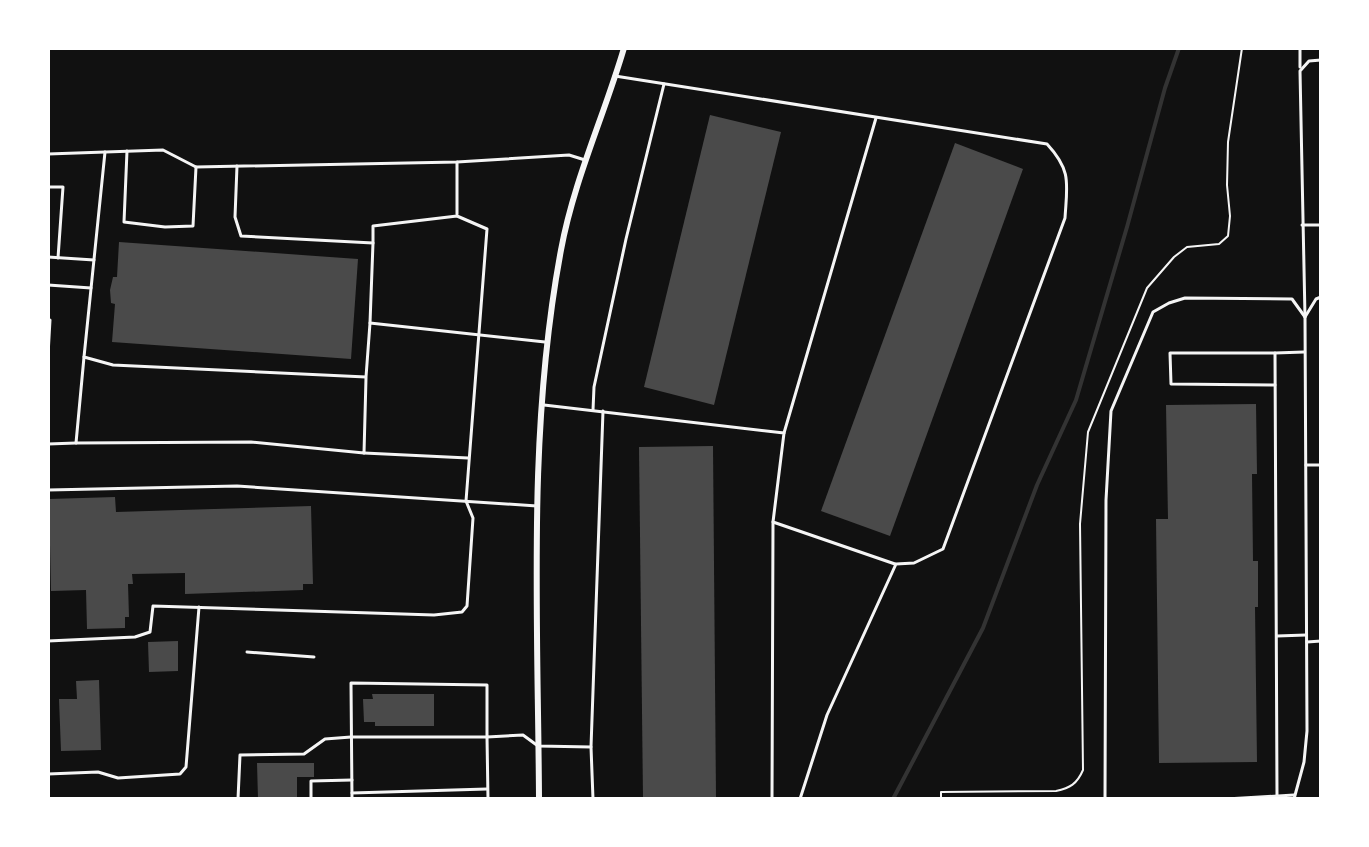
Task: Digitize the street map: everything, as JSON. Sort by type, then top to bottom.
[{"type":"street","points":[[539,799],[537,506],[540,405],[546,342],[561,247],[573,197],[624,48]]},
{"type":"lane","points":[[1226,799],[1295,797],[1304,762],[1307,635],[1300,48]]},
{"type":"lane","points":[[1300,71],[1309,61],[1321,60]]},
{"type":"lane","points":[[615,76],[1047,144],[1061,159],[1067,176],[1065,218],[943,549],[914,563],[896,564],[773,522]]},
{"type":"lane","points":[[593,410],[594,387],[626,239],[664,84]]},
{"type":"lane","points":[[772,799],[773,522],[784,433],[877,117]]},
{"type":"lane","points":[[48,154],[163,150],[196,167],[457,162],[569,155],[585,160]]},
{"type":"lane","points":[[127,151],[124,222],[165,227],[193,226],[196,167]]},
{"type":"lane","points":[[76,443],[105,152]]},
{"type":"lane","points":[[457,162],[457,216]]},
{"type":"lane","points":[[237,166],[235,217],[241,236],[373,243]]},
{"type":"lane","points":[[48,187],[63,187],[58,258]]},
{"type":"lane","points":[[48,641],[135,637],[150,632],[153,606],[434,615],[462,612],[467,606],[473,518],[466,501],[487,229],[457,216],[373,226],[364,453]]},
{"type":"lane","points":[[1302,225],[1321,225]]},
{"type":"lane","points":[[48,257],[94,260]]},
{"type":"lane","points":[[48,285],[91,288]]},
{"type":"lane","points":[[1305,317],[1316,299],[1321,297]]},
{"type":"lane","points":[[1105,799],[1106,500],[1111,411],[1153,312],[1169,303],[1185,298],[1292,299],[1305,317]]},
{"type":"lane","points":[[48,320],[48,355]]},
{"type":"lane","points":[[370,323],[546,342]]},
{"type":"lane","points":[[1276,385],[1171,384],[1170,353],[1305,351]]},
{"type":"lane","points":[[1275,353],[1277,796]]},
{"type":"lane","points":[[84,357],[113,365],[366,377]]},
{"type":"lane","points":[[540,405],[784,433]]},
{"type":"lane","points":[[593,799],[591,747],[603,411]]},
{"type":"lane","points":[[48,444],[251,442],[364,453],[469,458]]},
{"type":"lane","points":[[1306,465],[1321,465]]},
{"type":"lane","points":[[48,490],[237,486],[537,506]]},
{"type":"lane","points":[[800,799],[827,715],[896,564]]},
{"type":"lane","points":[[48,774],[98,772],[118,778],[180,774],[186,767],[199,607]]},
{"type":"lane","points":[[1277,636],[1307,635]]},
{"type":"lane","points":[[1307,642],[1321,641]]},
{"type":"lane","points":[[247,652],[314,657]]},
{"type":"lane","points":[[352,799],[351,683],[487,685],[488,799]]},
{"type":"lane","points":[[238,799],[240,755],[304,754],[325,739],[523,735],[538,746],[591,747]]},
{"type":"lane","points":[[311,799],[311,781],[352,780]]},
{"type":"lane","points":[[352,793],[487,789]]},
{"type":"path","points":[[941,799],[941,792],[1056,791],[1070,788],[1079,780],[1083,770],[1080,524],[1088,432],[1147,288],[1187,247],[1219,244],[1228,236],[1228,142],[1242,48]]},
{"type":"building","points":[[710,115],[781,132],[714,405],[644,387]]},
{"type":"building","points":[[955,143],[1023,169],[890,536],[821,511]]},
{"type":"building","points":[[119,242],[358,259],[351,359],[112,342],[115,304],[111,303],[110,290],[113,277],[117,277]]},
{"type":"building","points":[[1256,404],[1257,474],[1252,474],[1253,561],[1258,561],[1258,607],[1255,607],[1257,762],[1159,763],[1156,519],[1168,519],[1166,405]]},
{"type":"building","points":[[713,446],[716,799],[643,799],[639,447]]},
{"type":"building","points":[[115,497],[116,512],[311,506],[313,584],[303,584],[303,590],[185,594],[185,573],[132,574],[133,584],[128,584],[129,617],[125,617],[125,628],[87,629],[86,590],[51,591],[49,499]]},
{"type":"building","points":[[178,641],[178,671],[149,672],[148,642]]},
{"type":"building","points":[[99,680],[101,750],[61,751],[59,699],[77,699],[76,681]]},
{"type":"building","points":[[372,694],[434,694],[434,726],[375,726],[375,722],[364,722],[363,699],[373,699]]},
{"type":"building","points":[[257,763],[314,763],[314,777],[297,777],[297,799],[258,799]]},
{"type":"waterway","points":[[893,799],[983,628],[1037,485],[1076,400],[1179,48]]}]
